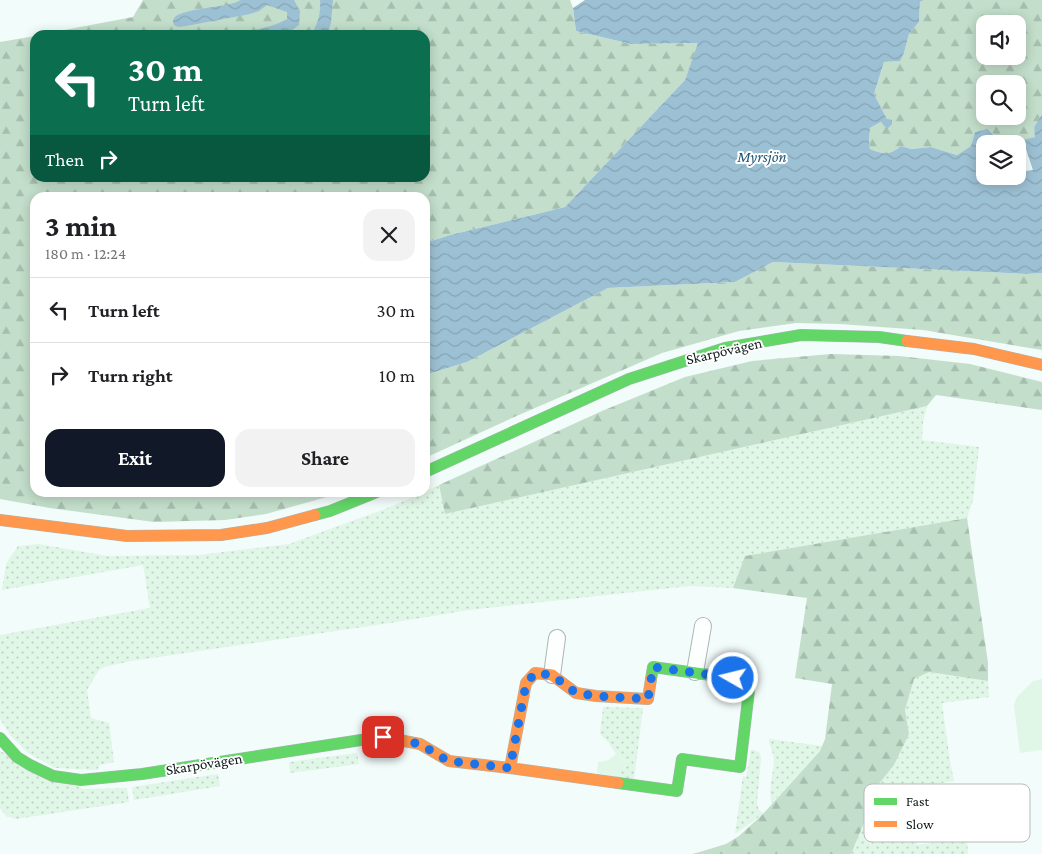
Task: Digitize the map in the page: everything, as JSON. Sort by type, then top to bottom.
[{"type":"street","name":"Skarpövägen","points":[[430,470],[629,379],[724,348],[801,335],[879,337],[974,349],[1042,364]]},
{"type":"street","points":[[0,522],[127,536],[221,535],[267,528],[330,511],[365,497]]},
{"type":"street","points":[[695,672],[703,626]]},
{"type":"street","points":[[552,675],[557,638]]},
{"type":"street","points":[[653,667],[746,680],[750,682],[750,686],[740,767],[682,760],[677,791],[510,768],[526,684],[535,673],[552,675],[576,693],[648,699],[653,667]]},
{"type":"street","name":"Skarpövägen","points":[[0,738],[17,757],[30,765],[53,776],[81,780],[142,774],[383,737],[420,744],[448,761],[510,768]]},
{"type":"green space","points":[[143,0],[570,0],[576,31],[631,44],[699,43],[685,80],[565,207],[430,241],[430,192],[30,192],[30,497],[327,497],[266,514],[225,520],[154,522],[50,508],[0,499],[0,42],[30,37],[30,182],[430,182],[430,30],[64,30],[133,17]]},
{"type":"green space","points":[[924,0],[1042,0],[1042,114],[1034,127],[1036,137],[1026,140],[1026,135],[996,135],[987,129],[975,132],[971,146],[957,155],[931,147],[911,149],[901,146],[889,153],[870,149],[870,128],[887,119],[874,94],[884,62],[899,61],[904,53],[909,34],[919,22],[920,2]]},
{"type":"green space","points":[[773,262],[1026,274],[1042,273],[1042,350],[923,330],[840,324],[796,323],[739,331],[662,353],[430,456],[430,373],[467,362],[608,288],[735,282]]},
{"type":"green space","points":[[831,354],[899,356],[970,364],[1042,382],[1042,410],[936,395],[927,406],[445,514],[439,485],[602,411],[685,377],[752,361]]},
{"type":"green space","points":[[927,406],[922,440],[979,447],[973,500],[967,518],[745,556],[733,588],[690,586],[469,610],[131,661],[104,667],[99,670],[87,690],[91,718],[109,723],[114,762],[99,765],[98,770],[55,768],[28,753],[10,735],[0,719],[0,635],[150,608],[143,565],[2,590],[6,564],[18,546],[39,544],[107,556],[199,555],[289,544],[413,497],[430,497],[430,489],[439,485],[445,514]]},
{"type":"green space","points":[[967,518],[988,663],[988,681],[929,672],[914,679],[905,710],[909,734],[894,765],[879,784],[864,784],[864,823],[851,854],[693,854],[726,844],[739,836],[763,814],[820,751],[825,739],[832,684],[795,678],[807,598],[733,588],[745,556]]},
{"type":"green space","points":[[929,672],[988,681],[989,697],[942,703],[954,781],[935,784],[879,784],[894,765],[909,734],[905,710],[914,679]]},
{"type":"green space","points":[[1042,679],[1042,751],[1020,753],[1014,705],[1017,697],[1033,681]]},
{"type":"green space","points":[[603,707],[643,708],[634,780],[609,777],[626,761],[616,754],[600,734]]},
{"type":"green space","points":[[769,739],[822,746],[820,751],[772,803],[770,788],[774,759]]},
{"type":"green space","points":[[751,750],[759,752],[761,758],[757,803],[759,810],[763,814],[735,834],[743,776],[746,777]]},
{"type":"green space","points":[[0,751],[83,789],[127,788],[129,802],[16,819],[6,816],[0,808]]},
{"type":"green space","points":[[357,753],[359,764],[290,773],[289,762]]},
{"type":"green space","points":[[616,754],[626,761],[622,768],[609,777],[597,773],[598,762],[608,760]]},
{"type":"green space","points":[[218,774],[220,786],[134,800],[132,787]]},
{"type":"green space","points":[[864,823],[864,842],[917,842],[917,845],[938,842],[967,842],[968,854],[851,854]]},
{"type":"water","points":[[241,0],[294,0],[300,11],[299,25],[292,30],[250,30],[271,26],[287,19],[287,12],[267,5],[259,11],[250,14],[186,26],[178,27],[174,25],[173,20],[179,15]]},
{"type":"water","points":[[320,0],[333,0],[329,30],[314,30],[320,10]]},
{"type":"water","name":"Myrsjön","points":[[585,0],[924,0],[920,2],[919,22],[909,34],[900,61],[884,62],[874,94],[887,119],[892,120],[892,124],[887,129],[881,122],[870,128],[870,149],[889,153],[901,146],[911,149],[931,147],[957,155],[971,146],[975,132],[987,129],[994,135],[976,135],[976,185],[1026,185],[1026,171],[1033,170],[1026,149],[1026,139],[1035,137],[1034,127],[1042,114],[1042,273],[1026,274],[773,262],[735,282],[608,288],[467,362],[430,373],[430,241],[565,207],[685,80],[698,43],[631,44],[576,31],[573,8]]},
{"type":"traffic: fast","points":[[430,470],[629,379],[725,348],[801,335],[879,337],[907,341]]},
{"type":"traffic: fast","points":[[315,515],[365,497]]},
{"type":"traffic: fast","points":[[618,783],[677,791],[682,759],[740,767],[750,682],[653,667],[651,679]]},
{"type":"traffic: fast","points":[[0,738],[17,757],[30,765],[53,776],[81,780],[142,774],[374,738]]},
{"type":"traffic: slow","points":[[907,341],[974,349],[1042,365]]},
{"type":"traffic: slow","points":[[0,520],[127,536],[221,535],[267,528],[315,515]]},
{"type":"traffic: slow","points":[[510,768],[526,683],[535,673],[552,675],[576,693],[648,699],[651,679]]},
{"type":"traffic: slow","points":[[374,738],[383,737],[420,744],[449,761],[618,783]]},
{"type":"route","points":[[383,737],[420,744],[448,761],[510,768],[526,684],[535,673],[552,675],[576,693],[648,699],[653,667],[733,678]]}]
